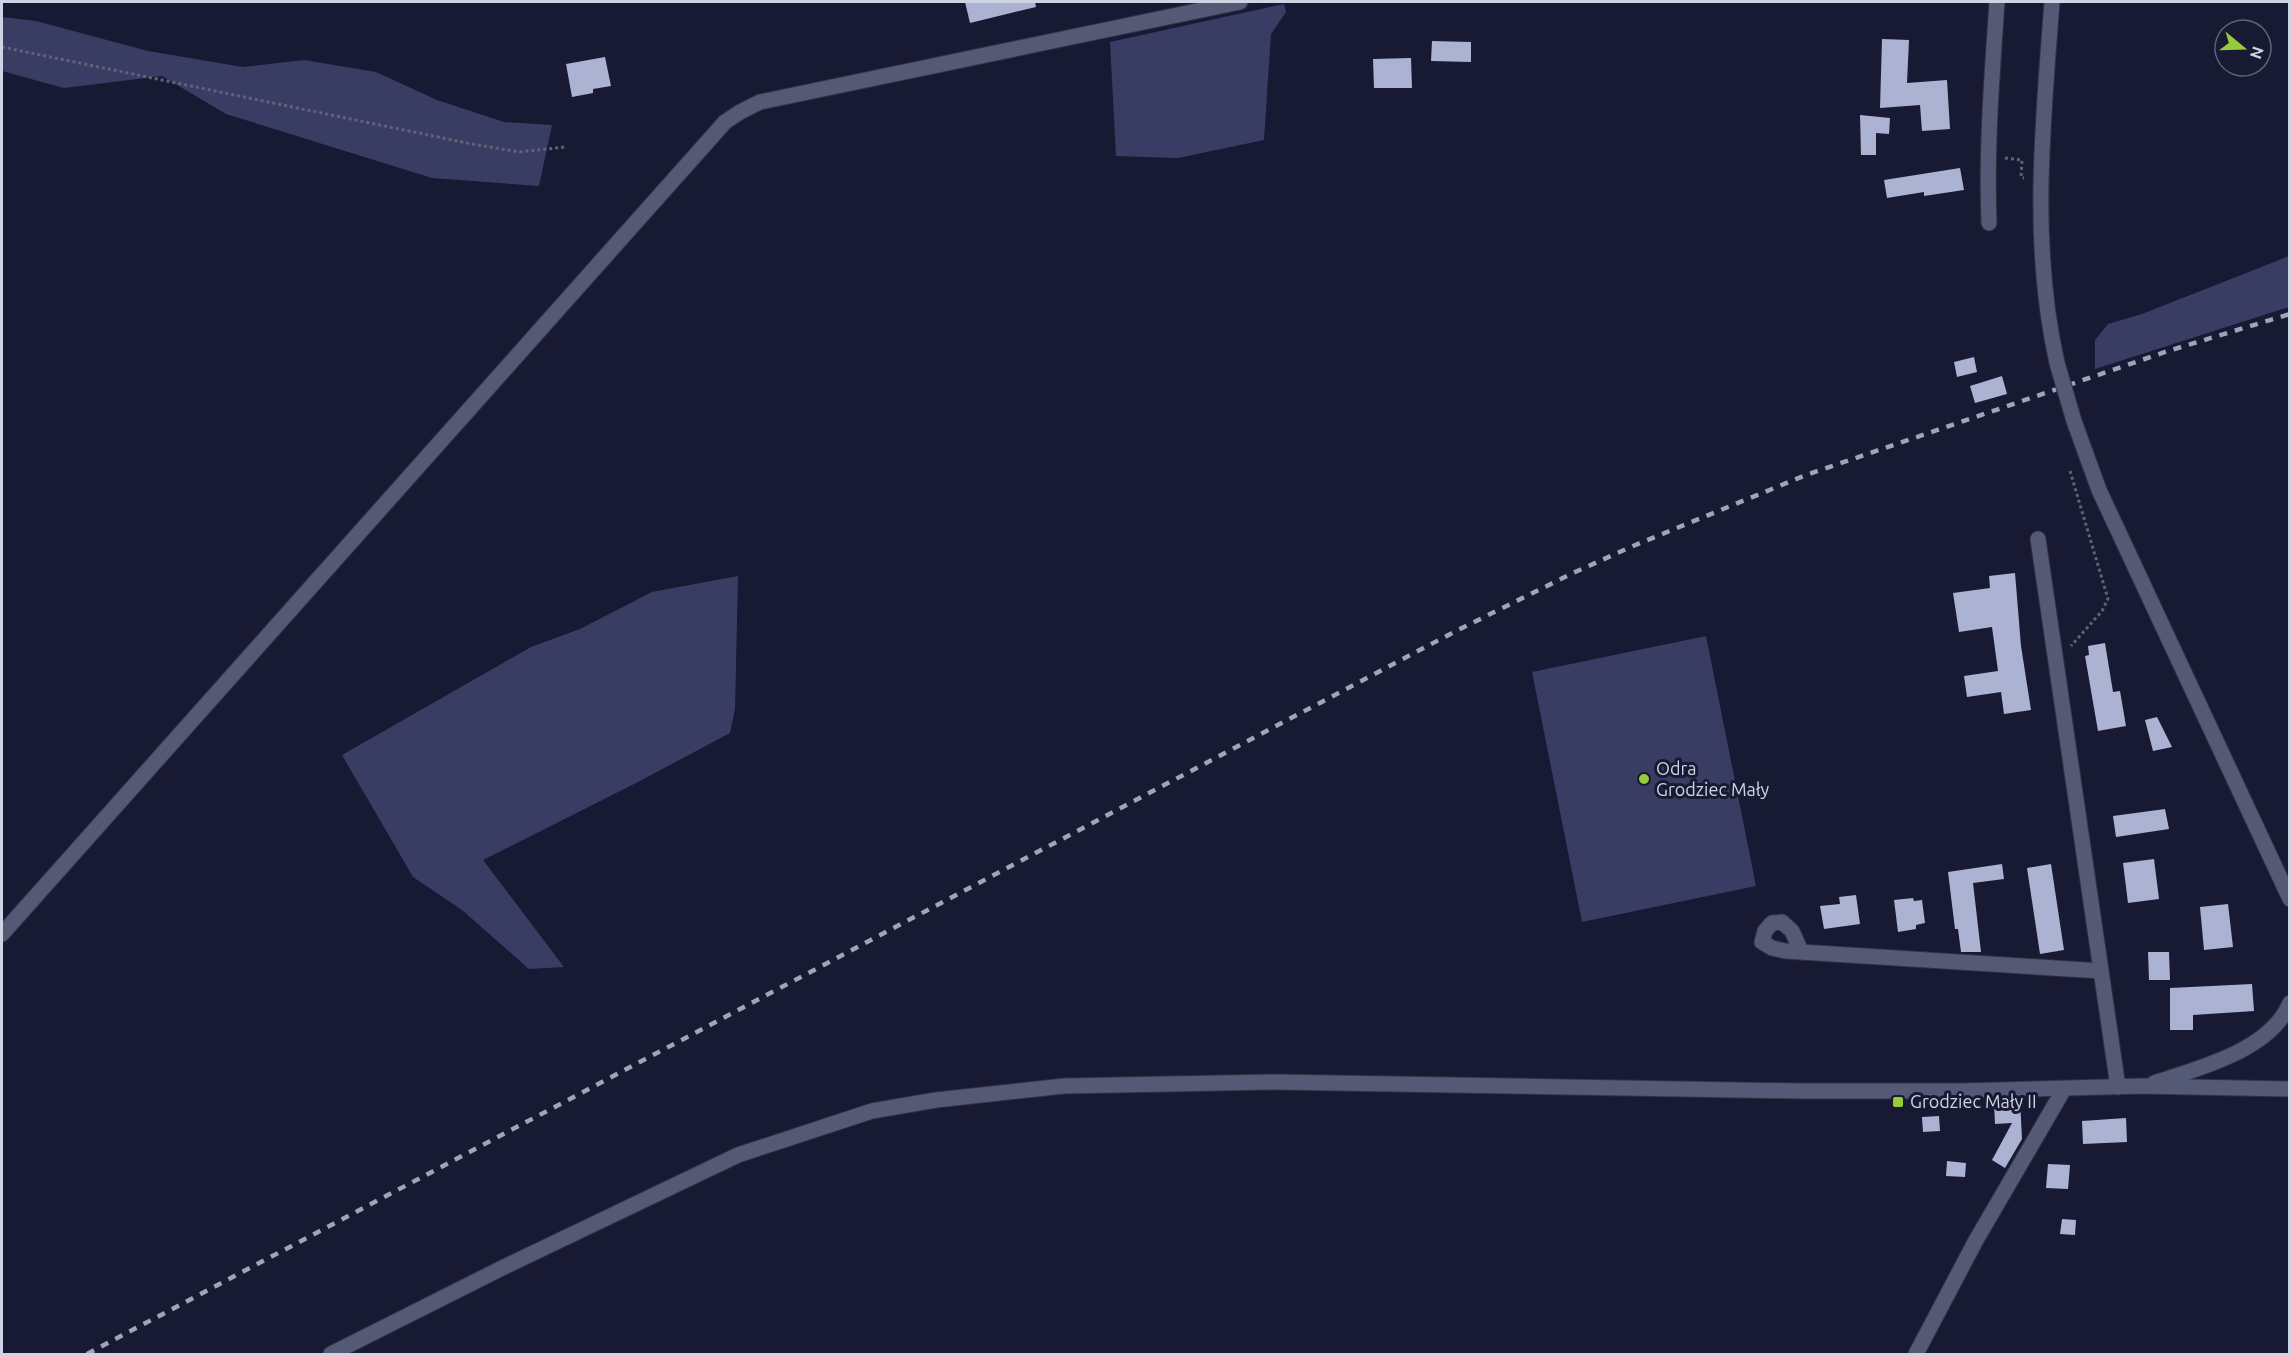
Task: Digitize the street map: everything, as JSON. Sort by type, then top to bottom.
[{"type":"main road","points":[[2,934],[725,122],[760,102],[1240,2]]},
{"type":"main road","points":[[1989,223],[1988,124],[1997,2]]},
{"type":"main road","points":[[2052,2],[2044,115],[2040,240],[2043,288],[2056,363],[2074,422],[2099,489],[2289,899]]},
{"type":"main road","points":[[2038,538],[2118,1087]]},
{"type":"main road","points":[[1801,951],[2101,971]]},
{"type":"main road","points":[[2142,1086],[2233,1054],[2265,1034],[2277,1023],[2289,1003]]},
{"type":"main road","points":[[331,1354],[504,1267],[738,1155],[872,1111],[936,1100],[1064,1086],[1275,1082],[1801,1091],[1959,1091],[2142,1086],[2289,1089]]},
{"type":"main road","points":[[1916,1354],[1975,1242],[2064,1089]]},
{"type":"path","points":[[2,47],[467,143],[519,152],[565,147]]},
{"type":"path","points":[[2001,157],[2022,160],[2021,177],[2029,178]]},
{"type":"path","points":[[2070,471],[2108,599],[2103,611],[2071,646]]},
{"type":"shaded area","points":[[1284,4],[1286,12],[1271,34],[1264,140],[1178,158],[1116,156],[1110,42]]},
{"type":"shaded area","points":[[2,17],[36,21],[148,51],[243,67],[304,60],[376,72],[437,100],[504,122],[552,125],[539,186],[432,178],[226,114],[162,76],[64,88],[2,71]]},
{"type":"shaded area","points":[[2289,256],[2289,307],[2095,369],[2095,340],[2108,324],[2142,314]]},
{"type":"shaded area","points":[[738,576],[735,709],[730,733],[483,860],[564,967],[529,969],[462,910],[413,877],[342,755],[531,647],[580,629],[652,592]]},
{"type":"shaded area","name":"Odra Grodziec Mały","points":[[1706,636],[1756,886],[1582,922],[1532,672]]},
{"type":"building","points":[[965,2],[1035,2],[1036,7],[970,23]]},
{"type":"building","points":[[1882,39],[1909,40],[1907,83],[1947,80],[1950,129],[1922,131],[1920,105],[1880,108]]},
{"type":"building","points":[[1432,41],[1471,42],[1471,62],[1431,61]]},
{"type":"building","points":[[605,57],[611,86],[593,89],[593,93],[572,97],[566,64]]},
{"type":"building","points":[[1411,58],[1412,88],[1374,88],[1373,59]]},
{"type":"building","points":[[1860,115],[1890,118],[1889,134],[1876,133],[1876,155],[1861,155]]},
{"type":"building","points":[[1960,168],[1964,190],[1924,196],[1924,192],[1887,198],[1884,180]]},
{"type":"building","points":[[1974,357],[1977,372],[1957,377],[1954,362]]},
{"type":"building","points":[[2002,376],[2007,394],[1975,403],[1970,386]]},
{"type":"building","points":[[2015,573],[2021,646],[2031,710],[2004,714],[2001,692],[1967,697],[1964,676],[1998,671],[1992,627],[1959,632],[1953,593],[1990,588],[1989,576]]},
{"type":"building","points":[[2105,643],[2113,692],[2120,691],[2126,726],[2098,731],[2085,656],[2089,655],[2088,646]]},
{"type":"building","points":[[2157,717],[2172,747],[2153,751],[2145,720]]},
{"type":"building","points":[[2165,809],[2169,829],[2116,837],[2113,816]]},
{"type":"building","points":[[2154,859],[2159,899],[2128,903],[2123,863]]},
{"type":"building","points":[[2002,864],[2004,879],[1973,883],[1981,952],[1961,952],[1958,929],[1955,929],[1948,872]]},
{"type":"building","points":[[2051,864],[2064,950],[2040,954],[2027,868]]},
{"type":"building","points":[[1856,895],[1860,924],[1824,929],[1820,906],[1840,904],[1839,897]]},
{"type":"building","points":[[1913,898],[1914,901],[1922,900],[1925,923],[1916,925],[1916,929],[1898,932],[1894,900]]},
{"type":"building","points":[[2228,904],[2233,947],[2204,950],[2200,907]]},
{"type":"building","points":[[2148,952],[2169,952],[2170,980],[2149,980]]},
{"type":"building","points":[[2252,984],[2254,1011],[2193,1015],[2193,1030],[2170,1030],[2170,988]]},
{"type":"building","points":[[2020,1100],[2022,1139],[2005,1168],[1992,1160],[2012,1123],[1995,1124],[1994,1102]]},
{"type":"building","points":[[1939,1116],[1940,1131],[1923,1132],[1922,1117]]},
{"type":"building","points":[[2126,1118],[2127,1142],[2083,1144],[2082,1121]]},
{"type":"building","points":[[1947,1161],[1966,1163],[1965,1177],[1946,1176]]},
{"type":"building","points":[[2048,1164],[2070,1165],[2068,1189],[2046,1188]]},
{"type":"building","points":[[2062,1219],[2076,1220],[2075,1235],[2060,1234]]},
{"type":"railway","points":[[87,1354],[1454,632],[1573,573],[1806,475],[2168,351],[2290,314]]},
{"type":"place","name":"Odra Grodziec Mały","points":[[1644,779]]},
{"type":"place","name":"Grodziec Mały II","points":[[1898,1102]]}]
